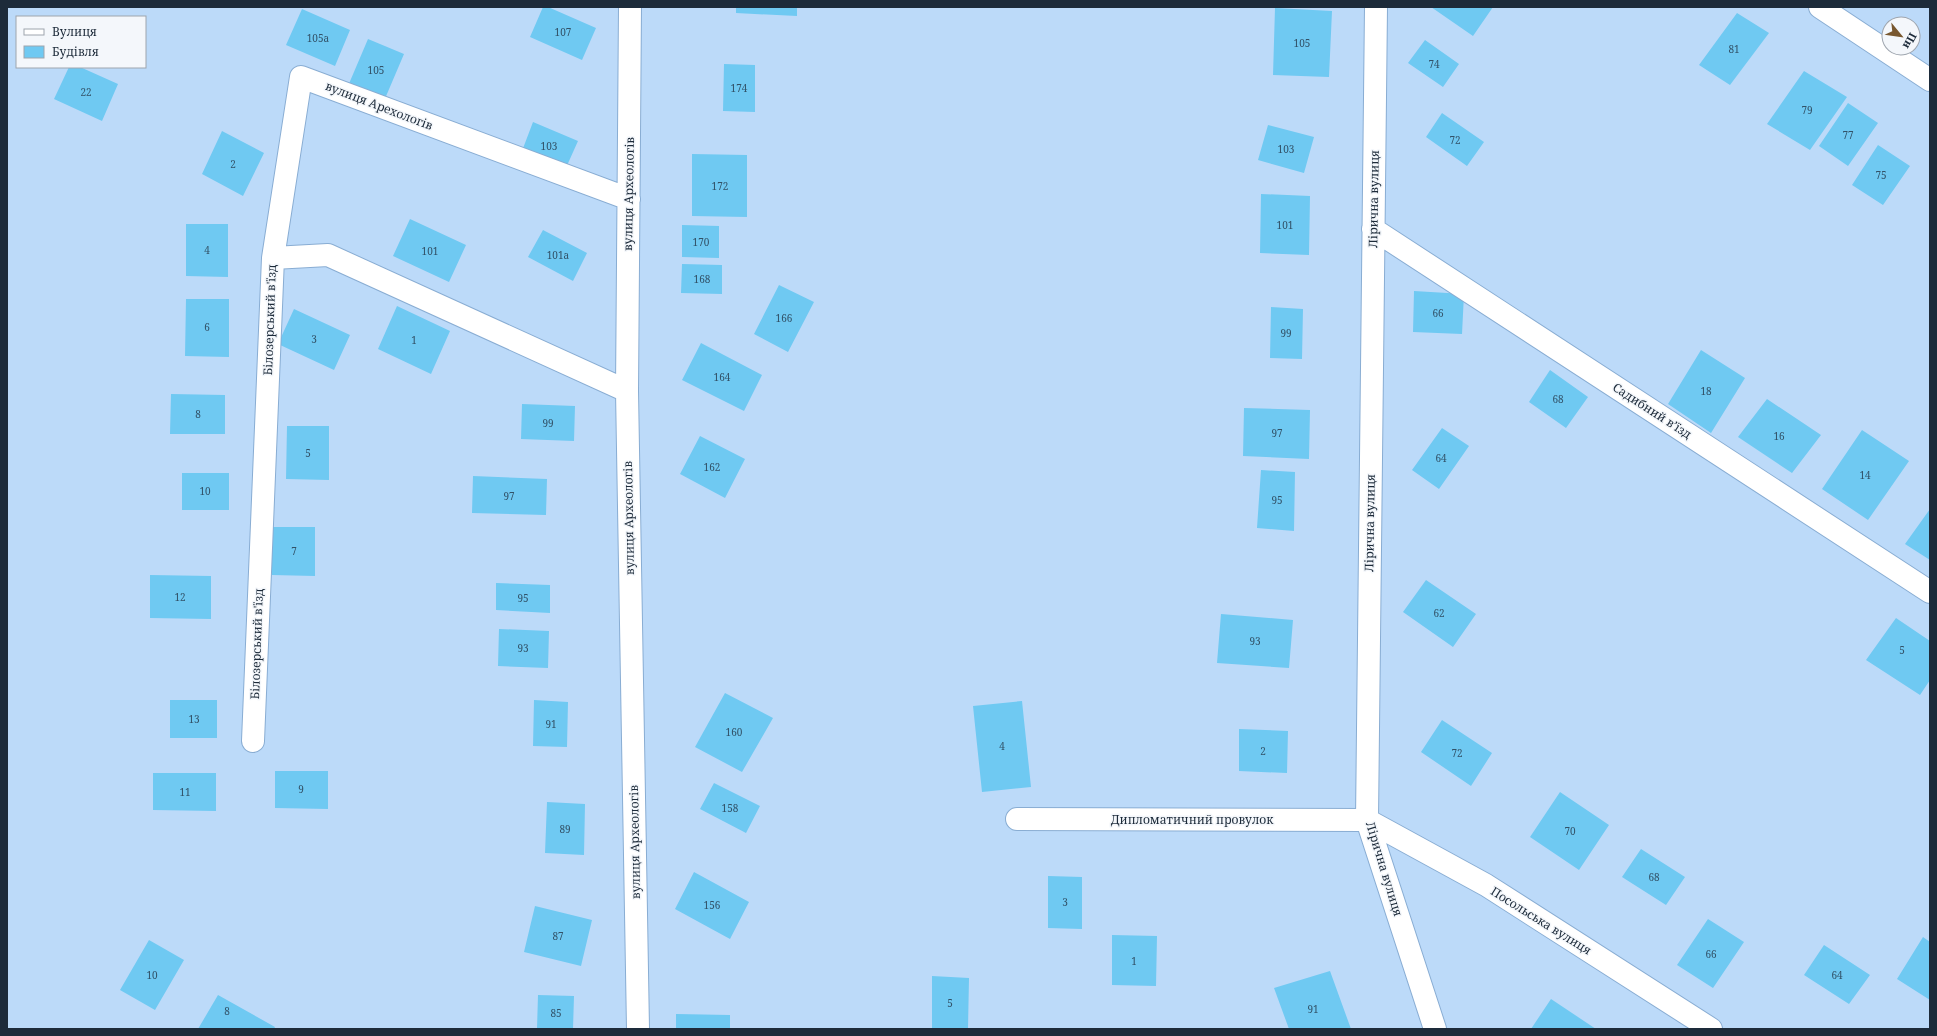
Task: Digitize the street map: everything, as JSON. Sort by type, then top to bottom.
[{"type":"street","name":"вулиця Археологів","points":[[630,7],[627,391],[638,1029]]},
{"type":"street","name":"Лірична вулиця","points":[[1376,7],[1367,820],[1435,1029]]},
{"type":"street","points":[[1820,7],[1930,80]]},
{"type":"street","name":"вулиця Арехологів","points":[[273,258],[301,76],[629,199]]},
{"type":"street","name":"Садибний в’їзд","points":[[1374,230],[1930,592]]},
{"type":"street","name":"Білозерський в'їзд","points":[[253,741],[273,258],[328,255],[627,391]]},
{"type":"street","name":"Дипломатичний провулок","points":[[1017,819],[1367,820]]},
{"type":"street","name":"Посольська вулиця","points":[[1367,820],[1486,885],[1711,1029]]},
{"type":"building","points":[[543,7],[548,7],[596,28],[582,60],[530,37]]},
{"type":"building","points":[[736,7],[797,7],[797,16],[736,13]]},
{"type":"building","points":[[1431,7],[1493,7],[1473,36]]},
{"type":"building","points":[[1275,8],[1332,11],[1329,77],[1273,75]]},
{"type":"building","points":[[302,9],[350,30],[335,66],[286,45]]},
{"type":"building","points":[[1737,13],[1769,33],[1730,85],[1699,65]]},
{"type":"building","points":[[368,39],[404,54],[384,101],[348,86]]},
{"type":"building","points":[[1425,40],[1459,64],[1443,87],[1408,63]]},
{"type":"building","points":[[724,64],[755,65],[755,112],[723,111]]},
{"type":"building","points":[[69,68],[82,68],[118,84],[102,121],[54,99]]},
{"type":"building","points":[[1804,71],[1847,97],[1810,150],[1767,124]]},
{"type":"building","points":[[1848,103],[1878,123],[1848,166],[1819,146]]},
{"type":"building","points":[[1442,113],[1484,142],[1467,166],[1426,137]]},
{"type":"building","points":[[533,122],[578,141],[565,170],[522,151]]},
{"type":"building","points":[[1268,125],[1314,137],[1304,173],[1258,160]]},
{"type":"building","points":[[222,131],[264,153],[243,196],[202,174]]},
{"type":"building","points":[[1878,145],[1910,166],[1883,205],[1852,185]]},
{"type":"building","points":[[692,154],[747,155],[747,217],[692,216]]},
{"type":"building","points":[[1261,194],[1310,196],[1309,255],[1260,253]]},
{"type":"building","points":[[410,219],[466,245],[449,282],[393,256]]},
{"type":"building","points":[[186,224],[228,224],[228,277],[186,276]]},
{"type":"building","points":[[682,225],[719,226],[719,258],[682,257]]},
{"type":"building","points":[[543,230],[587,253],[573,281],[528,257]]},
{"type":"building","points":[[682,264],[722,265],[722,294],[681,293]]},
{"type":"building","points":[[779,285],[814,302],[788,352],[754,334]]},
{"type":"building","points":[[1414,291],[1464,294],[1462,334],[1413,332]]},
{"type":"building","points":[[186,299],[229,299],[229,357],[185,356]]},
{"type":"building","points":[[397,306],[450,331],[431,374],[378,349]]},
{"type":"building","points":[[1271,307],[1303,309],[1302,359],[1270,358]]},
{"type":"building","points":[[294,309],[350,335],[334,370],[278,344]]},
{"type":"building","points":[[701,343],[762,375],[744,411],[682,380]]},
{"type":"building","points":[[1701,350],[1745,378],[1711,433],[1668,404]]},
{"type":"building","points":[[1550,370],[1588,397],[1566,428],[1529,402]]},
{"type":"building","points":[[171,394],[225,395],[225,434],[170,434]]},
{"type":"building","points":[[1767,399],[1821,435],[1792,473],[1738,437]]},
{"type":"building","points":[[522,404],[575,406],[574,441],[521,439]]},
{"type":"building","points":[[1244,408],[1310,410],[1309,459],[1243,456]]},
{"type":"building","points":[[287,426],[329,426],[329,480],[286,479]]},
{"type":"building","points":[[1442,428],[1469,446],[1439,489],[1412,470]]},
{"type":"building","points":[[1862,430],[1909,461],[1868,520],[1822,489]]},
{"type":"building","points":[[700,436],[745,459],[725,498],[680,474]]},
{"type":"building","points":[[1261,470],[1295,472],[1294,531],[1257,528]]},
{"type":"building","points":[[182,473],[229,473],[229,510],[182,510]]},
{"type":"building","points":[[473,476],[547,479],[546,515],[472,513]]},
{"type":"building","points":[[1930,509],[1930,560],[1905,544]]},
{"type":"building","points":[[272,527],[315,527],[315,576],[272,575]]},
{"type":"building","points":[[150,575],[211,576],[211,619],[150,618]]},
{"type":"building","points":[[1426,580],[1476,614],[1453,647],[1403,612]]},
{"type":"building","points":[[496,583],[550,585],[550,613],[496,610]]},
{"type":"building","points":[[1221,614],[1293,620],[1289,668],[1217,663]]},
{"type":"building","points":[[1896,618],[1930,641],[1930,680],[1920,695],[1866,660]]},
{"type":"building","points":[[499,629],[549,631],[548,668],[498,666]]},
{"type":"building","points":[[725,693],[773,718],[742,772],[695,747]]},
{"type":"building","points":[[170,700],[217,700],[217,738],[170,738]]},
{"type":"building","points":[[534,700],[568,702],[567,747],[533,746]]},
{"type":"building","points":[[1022,701],[1031,787],[982,792],[973,706]]},
{"type":"building","points":[[1442,720],[1492,753],[1471,786],[1421,752]]},
{"type":"building","points":[[1239,729],[1288,731],[1287,773],[1239,771]]},
{"type":"building","points":[[275,771],[328,771],[328,809],[275,808]]},
{"type":"building","points":[[153,773],[216,773],[216,811],[153,810]]},
{"type":"building","points":[[714,783],[760,806],[746,833],[700,809]]},
{"type":"building","points":[[1560,792],[1609,825],[1579,870],[1530,837]]},
{"type":"building","points":[[547,802],[585,804],[584,855],[545,853]]},
{"type":"building","points":[[1641,849],[1685,877],[1666,905],[1622,877]]},
{"type":"building","points":[[694,872],[749,902],[730,939],[675,909]]},
{"type":"building","points":[[1048,876],[1082,877],[1082,929],[1048,928]]},
{"type":"building","points":[[535,906],[592,920],[581,966],[524,952]]},
{"type":"building","points":[[1708,919],[1744,942],[1713,988],[1677,965]]},
{"type":"building","points":[[1112,935],[1157,936],[1156,986],[1112,985]]},
{"type":"building","points":[[1923,937],[1930,942],[1930,1000],[1897,979]]},
{"type":"building","points":[[149,940],[184,960],[155,1010],[120,990]]},
{"type":"building","points":[[1824,945],[1870,975],[1849,1004],[1804,975]]},
{"type":"building","points":[[1330,971],[1351,1029],[1289,1029],[1274,988]]},
{"type":"building","points":[[932,976],[969,978],[968,1029],[932,1029]]},
{"type":"building","points":[[218,995],[275,1027],[274,1029],[198,1029]]},
{"type":"building","points":[[538,995],[574,996],[573,1029],[537,1029]]},
{"type":"building","points":[[1551,999],[1596,1029],[1531,1029]]},
{"type":"building","points":[[676,1014],[730,1015],[730,1029],[676,1029]]}]
